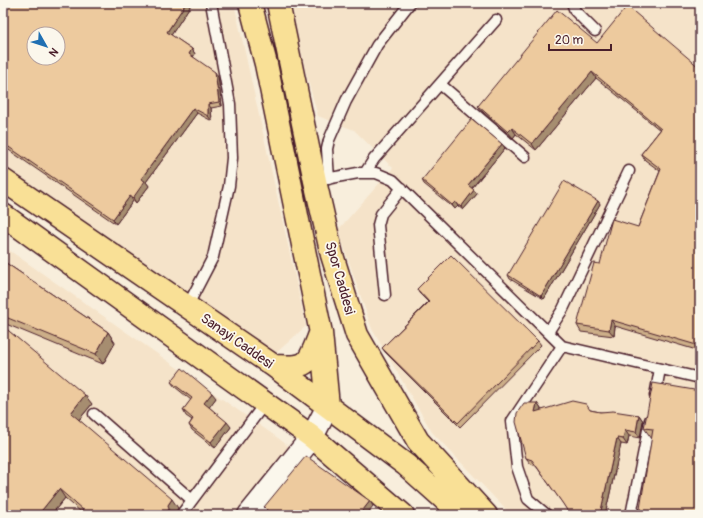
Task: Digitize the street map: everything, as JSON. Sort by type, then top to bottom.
[{"type":"main road","name":"Spor Caddesi","points":[[250,3],[266,64],[321,332],[328,406]]},
{"type":"main road","name":"Spor Caddesi","points":[[278,3],[322,180],[332,255],[357,335],[418,441],[486,515]]},
{"type":"main road","name":"Sanayi Caddesi","points":[[3,180],[274,366],[406,465],[462,515]]},
{"type":"main road","points":[[3,215],[312,437],[403,515]]},
{"type":"main road","points":[[274,366],[295,367],[305,364],[311,356],[321,332]]},
{"type":"street","points":[[248,515],[312,437],[328,406]]},
{"type":"lane","points":[[187,307],[213,256],[229,186],[232,158],[230,104],[211,3]]},
{"type":"lane","points":[[410,3],[377,45],[346,101],[329,140],[322,180],[365,173],[376,173],[394,180],[562,346],[700,378]]},
{"type":"lane","points":[[572,3],[575,11],[594,32]]},
{"type":"lane","points":[[365,173],[374,159],[496,20]]},
{"type":"lane","points":[[440,84],[525,158]]},
{"type":"lane","points":[[548,332],[563,309],[629,171]]},
{"type":"lane","points":[[385,295],[378,225],[381,214],[402,188]]},
{"type":"lane","points":[[547,515],[528,499],[517,467],[512,421],[562,346]]},
{"type":"lane","points":[[631,515],[660,369]]},
{"type":"lane","points":[[181,515],[265,403]]},
{"type":"lane","points":[[94,414],[192,500]]},
{"type":"shaded area","points":[[3,3],[234,3],[306,326],[275,354],[3,166]]},
{"type":"shaded area","points":[[290,3],[700,3],[700,515],[511,515],[432,432],[372,329],[338,230],[393,168],[354,130],[318,116],[300,52]]},
{"type":"shaded area","points":[[3,246],[278,438],[375,515],[3,515]]},
{"type":"building","points":[[7,3],[186,3],[167,32],[192,49],[189,54],[215,72],[219,102],[208,104],[208,116],[193,108],[141,179],[145,181],[133,198],[130,196],[113,219],[3,143],[3,8]]},
{"type":"building","points":[[627,6],[700,68],[700,346],[611,320],[609,330],[577,325],[594,263],[600,264],[612,219],[638,227],[661,169],[641,154],[661,129],[592,72],[532,144],[512,128],[508,132],[478,106],[557,10],[597,43]]},
{"type":"building","points":[[472,119],[502,144],[468,185],[474,190],[461,207],[455,202],[452,205],[422,180]]},
{"type":"building","points":[[564,181],[598,201],[541,296],[508,275]]},
{"type":"building","points":[[451,255],[538,341],[458,423],[382,348],[429,302],[417,289]]},
{"type":"building","points":[[3,261],[108,332],[96,354],[3,316]]},
{"type":"building","points":[[3,326],[85,395],[71,413],[172,499],[168,505],[169,509],[165,515],[78,515],[83,510],[59,489],[38,515],[3,515]]},
{"type":"building","points":[[182,368],[212,393],[204,403],[227,422],[211,442],[189,425],[193,419],[183,410],[192,398],[171,382]]},
{"type":"building","points":[[653,383],[700,391],[700,515],[639,515],[653,429],[644,428]]},
{"type":"building","points":[[572,401],[586,404],[590,410],[600,412],[613,411],[639,415],[636,432],[625,430],[623,439],[617,438],[600,515],[570,515],[532,460],[526,458],[516,422],[517,413],[524,403],[537,403],[535,412]]},
{"type":"building","points":[[306,456],[370,501],[359,515],[272,515],[264,507]]}]
